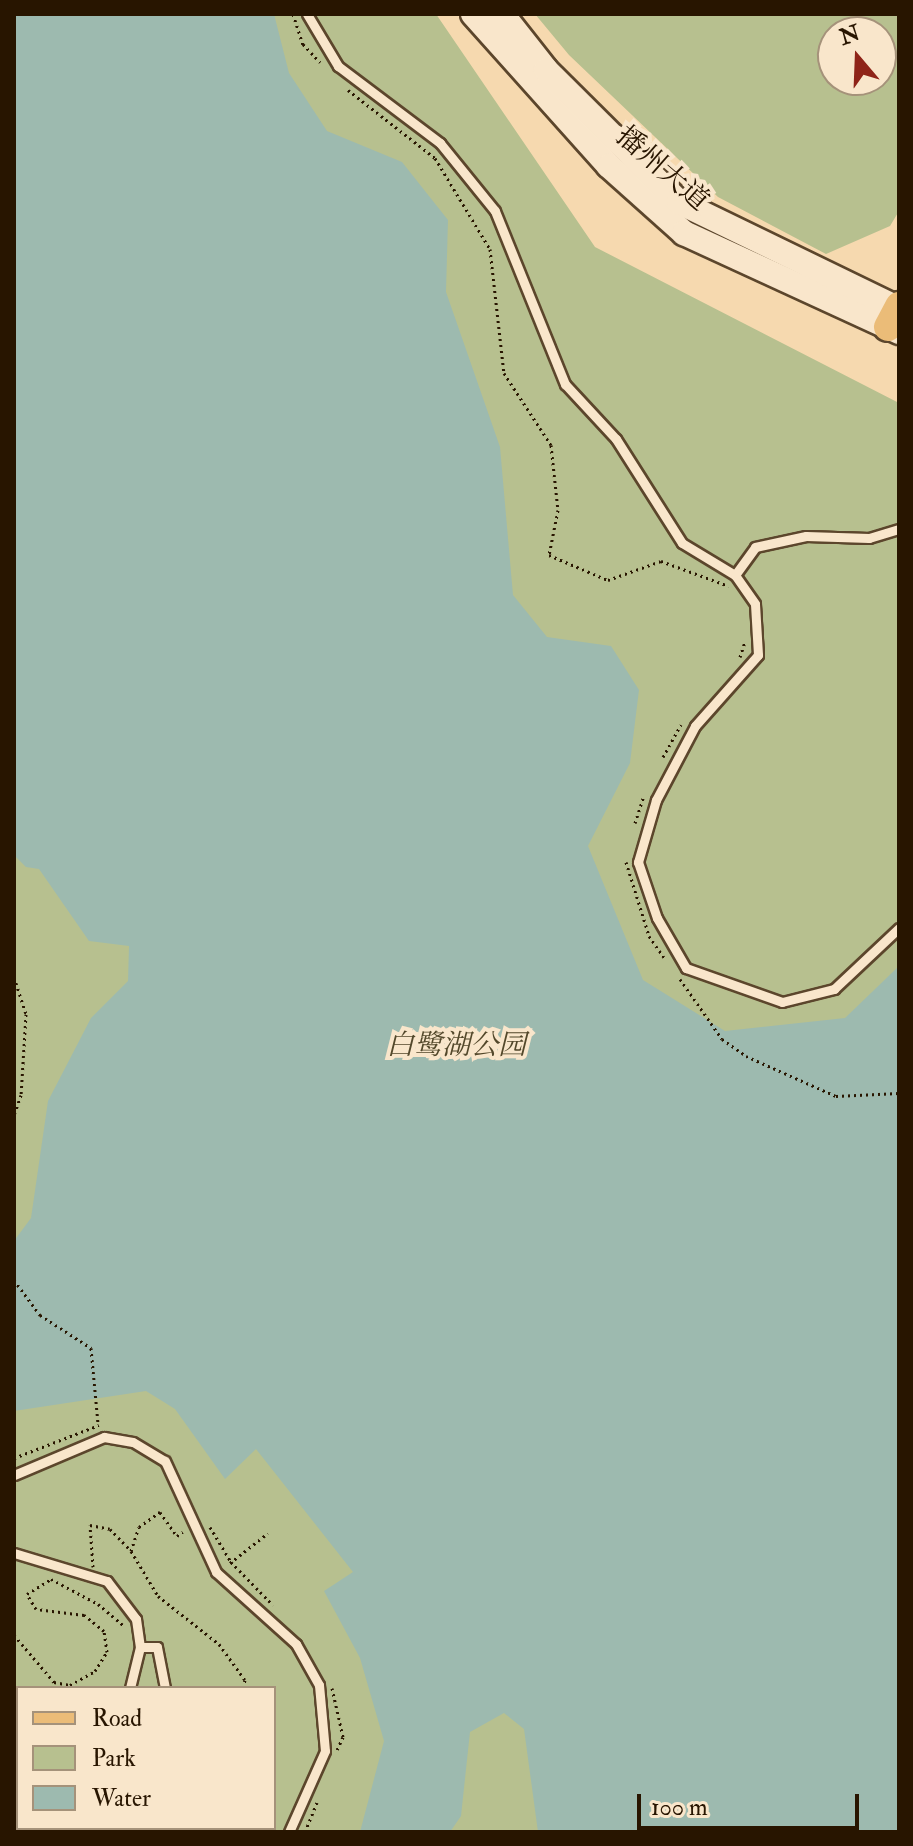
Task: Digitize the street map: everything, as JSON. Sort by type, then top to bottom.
[{"type":"main road","name":"播州大道","points":[[473,14],[609,166],[684,233],[897,316]]},
{"type":"main road","name":"播州大道","points":[[502,14],[546,70],[679,202],[897,316]]},
{"type":"lane","points":[[307,14],[338,66],[440,143],[495,211],[565,384],[616,439],[682,543],[735,575],[755,604],[758,655],[695,726],[656,800],[638,862],[657,918],[686,968],[782,1002],[834,989],[899,928]]},
{"type":"lane","points":[[735,575],[755,547],[806,536],[869,538],[899,529]]},
{"type":"lane","points":[[14,1475],[104,1437],[133,1442],[165,1461],[216,1572],[296,1644],[319,1685],[325,1751],[289,1832]]},
{"type":"lane","points":[[14,1553],[107,1581],[137,1627],[140,1647],[130,1686]]},
{"type":"lane","points":[[140,1647],[157,1647],[165,1686]]},
{"type":"path","points":[[293,14],[303,44],[323,64]]},
{"type":"path","points":[[343,85],[435,158],[490,249],[504,373],[551,445],[558,510],[549,555],[608,580],[661,561],[737,589]]},
{"type":"path","points":[[739,659],[750,630]]},
{"type":"path","points":[[660,765],[690,717]]},
{"type":"path","points":[[634,828],[647,789]]},
{"type":"path","points":[[628,855],[624,869],[649,936],[722,1039],[746,1056],[836,1096],[899,1093]]},
{"type":"path","points":[[14,977],[26,1014],[21,1095],[14,1115]]},
{"type":"path","points":[[680,979],[695,984]]},
{"type":"path","points":[[14,1280],[40,1315],[91,1348],[98,1425]]},
{"type":"path","points":[[131,1551],[139,1527],[160,1512],[177,1536],[194,1526]]},
{"type":"path","points":[[93,1576],[90,1525],[110,1529],[131,1551],[158,1596],[219,1644],[245,1680],[244,1686]]},
{"type":"path","points":[[216,1572],[268,1533]]},
{"type":"path","points":[[14,1635],[54,1682],[70,1685],[95,1671],[107,1652],[104,1631],[84,1615],[36,1609],[27,1594],[51,1579],[98,1604],[119,1626],[137,1627]]},
{"type":"green space","name":"白鹭湖公园","points":[[14,14],[436,14],[595,247],[899,403],[899,1832],[14,1832]]},
{"type":"green space","points":[[535,14],[899,14],[899,211],[890,226],[826,254],[718,197],[569,55]]},
{"type":"water","name":"白鹭湖公园","points":[[274,14],[289,73],[327,131],[402,162],[448,220],[446,292],[500,447],[513,595],[547,637],[611,646],[639,690],[630,763],[588,846],[643,980],[725,1031],[845,1018],[899,966],[899,1832],[538,1832],[524,1729],[504,1713],[470,1732],[461,1816],[450,1832],[360,1832],[384,1741],[360,1658],[324,1591],[353,1572],[256,1449],[225,1479],[175,1409],[146,1391],[14,1411],[14,1241],[31,1218],[48,1101],[91,1018],[128,981],[129,946],[89,941],[39,869],[26,867],[14,855],[14,16]]}]
